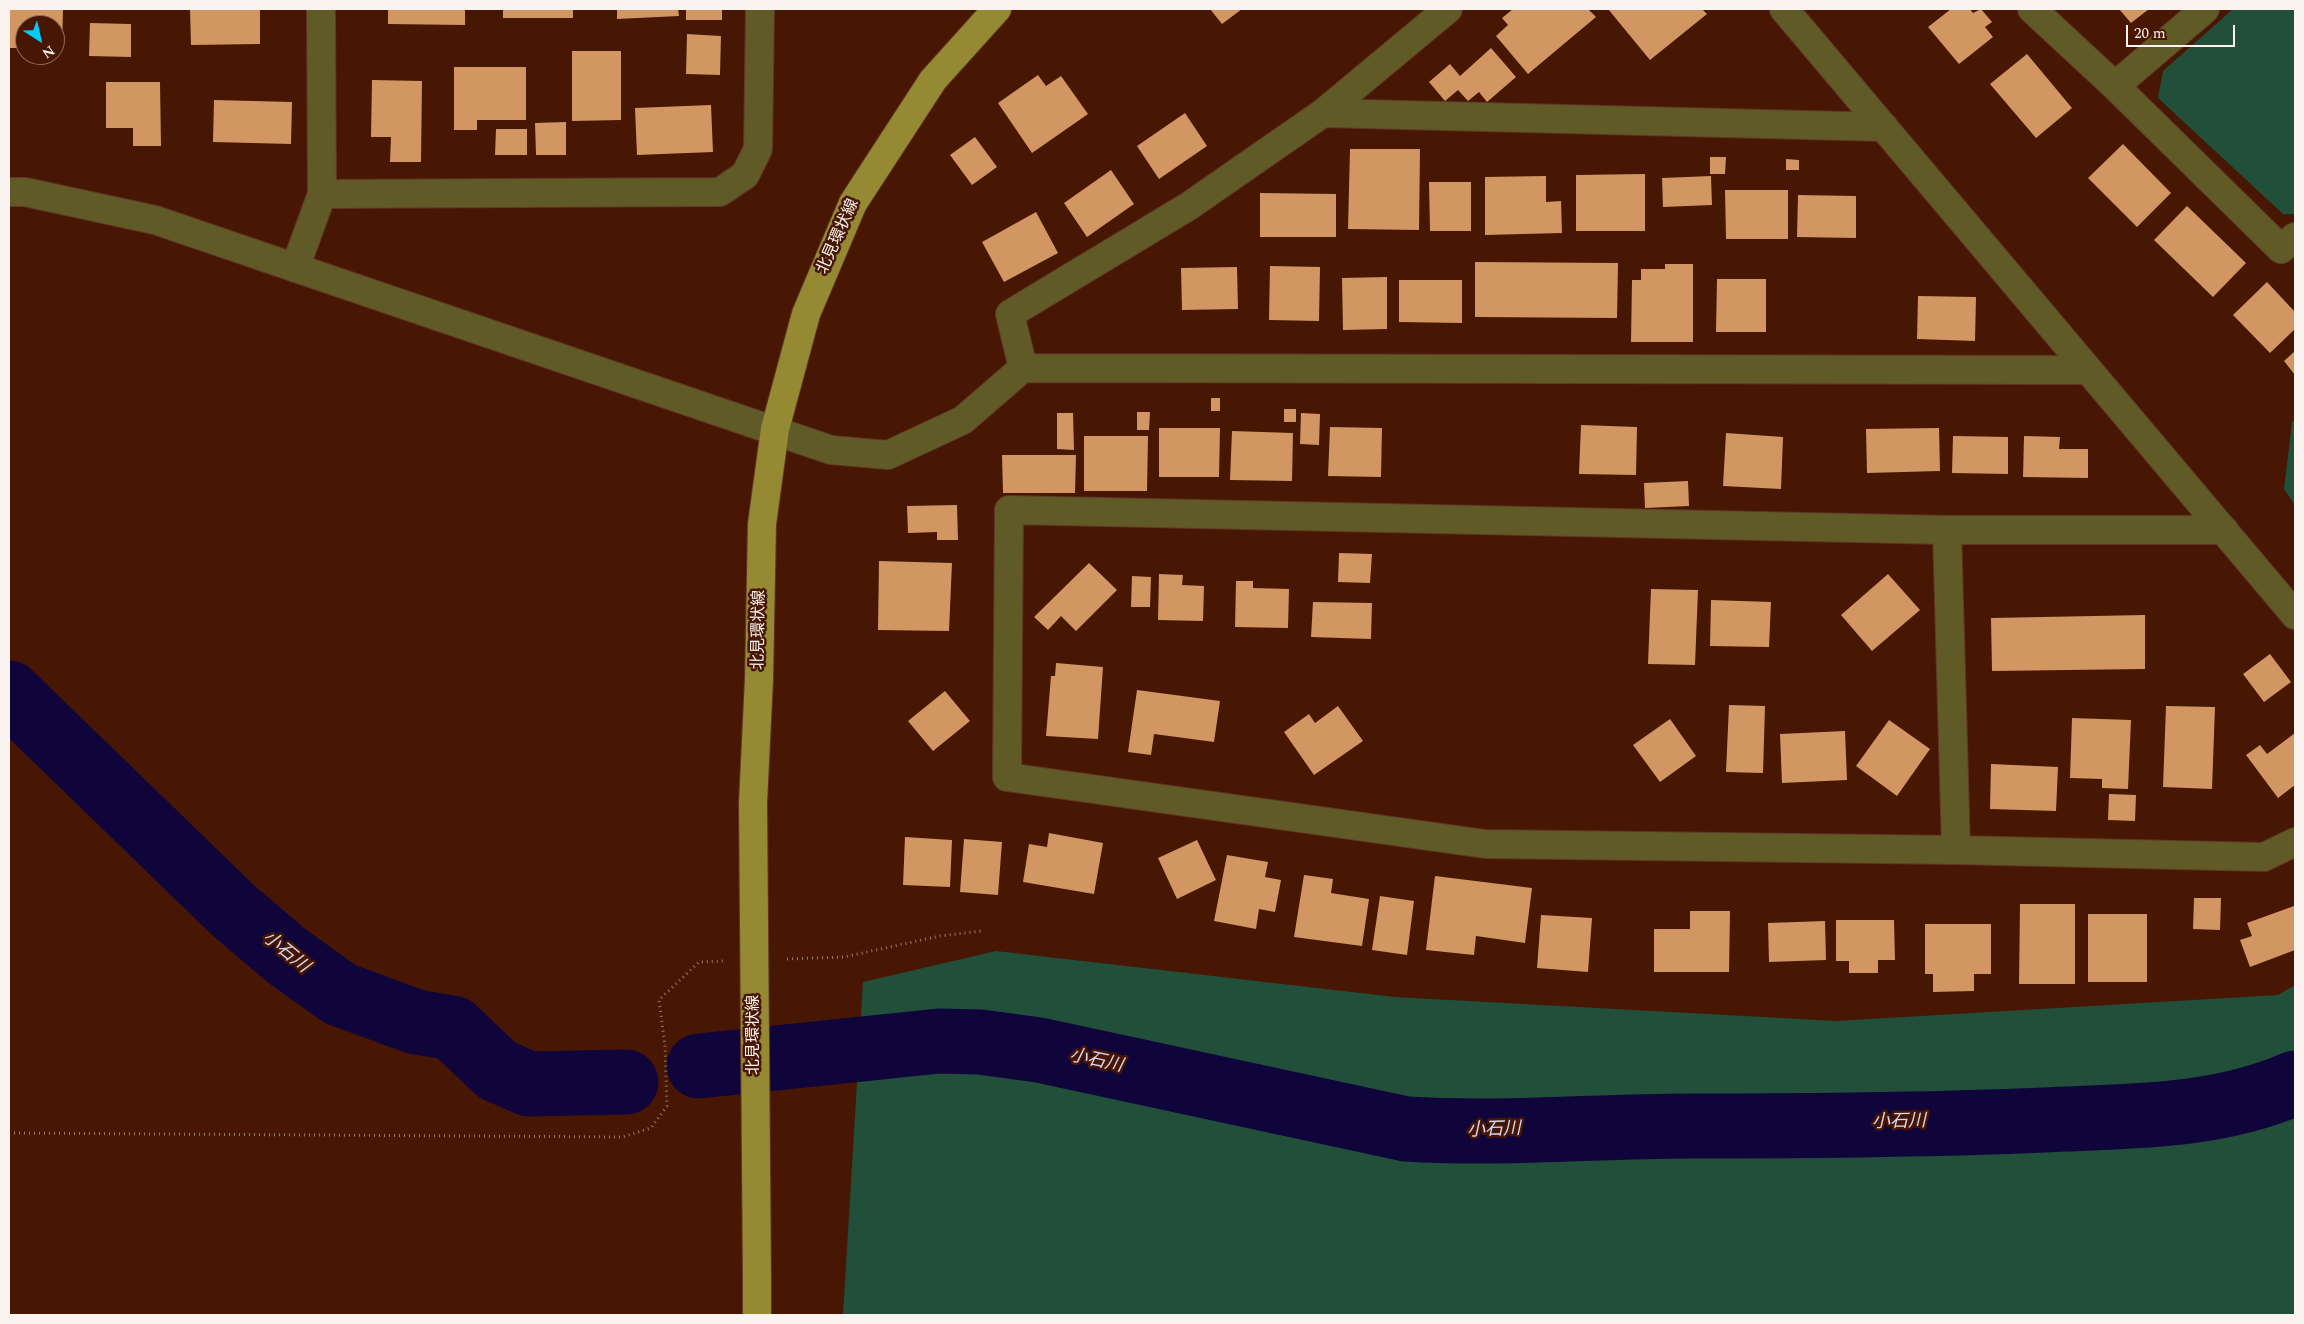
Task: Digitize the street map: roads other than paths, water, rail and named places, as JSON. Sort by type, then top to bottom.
[{"type":"main road","name":"北見環状線","points":[[757,1315],[753,804],[759,679],[762,524],[775,429],[806,314],[853,203],[933,80],[997,9]]},
{"type":"street","points":[[295,268],[322,194],[321,9]]},
{"type":"street","points":[[322,194],[720,192],[745,175],[758,149],[760,9]]},
{"type":"street","points":[[1023,368],[1010,314],[1189,206],[1323,113],[1448,9]]},
{"type":"street","points":[[1784,9],[2295,615]]},
{"type":"street","points":[[2032,9],[2115,86],[2281,249],[2295,238]]},
{"type":"street","points":[[2115,86],[2205,9]]},
{"type":"street","points":[[1323,113],[1884,127]]},
{"type":"street","points":[[9,192],[25,192],[156,220],[775,429],[832,450],[888,454],[963,420],[1023,368],[2087,370]]},
{"type":"street","points":[[2224,530],[1946,530],[1009,510],[1007,777],[1485,844],[1956,850],[2264,857],[2295,842]]},
{"type":"street","points":[[1946,530],[1956,850]]},
{"type":"waterway","name":"小石川","points":[[9,693],[234,911],[287,956],[340,994],[416,1022],[453,1028],[497,1070],[529,1084],[626,1082]]},
{"type":"waterway","name":"小石川","points":[[699,1066],[939,1041],[980,1042],[1039,1050],[1406,1129],[1442,1131],[1654,1126],[1911,1124],[2140,1116],[2203,1109],[2234,1103],[2295,1083]]}]
